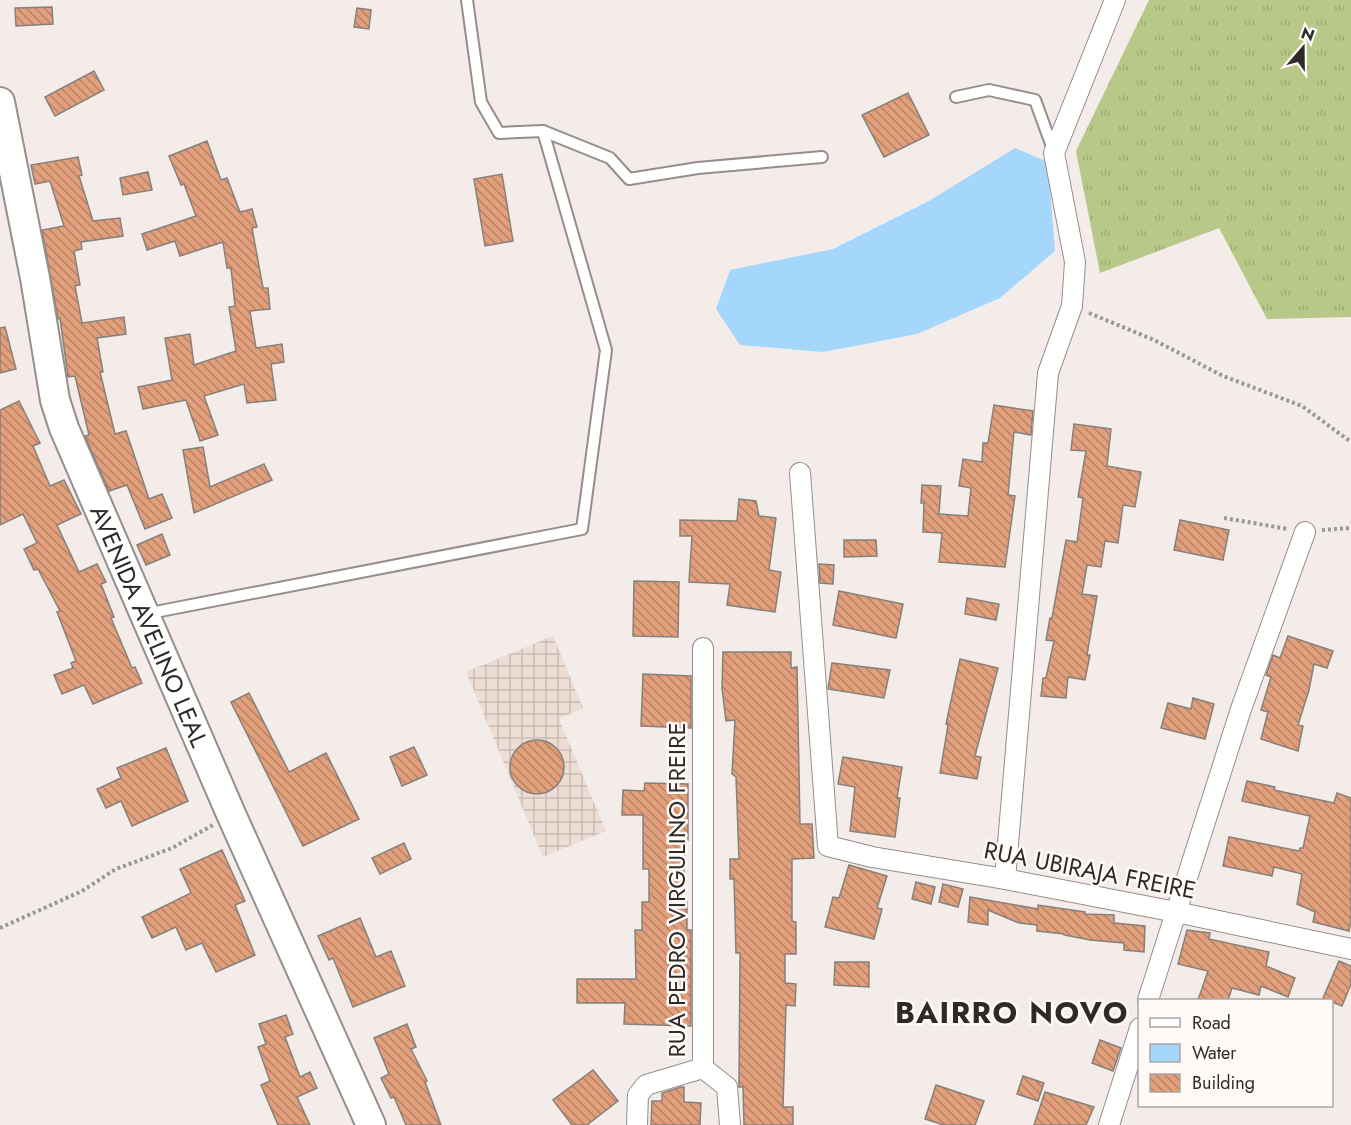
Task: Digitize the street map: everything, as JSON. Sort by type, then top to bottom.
[{"type":"main road","name":"AVENIDA AVELINO LEAL","points":[[0,102],[35,278],[55,400],[82,472],[231,814],[371,1125]]},
{"type":"street","points":[[1005,879],[1048,373],[1072,306],[1075,262],[1054,153],[1115,0]]},
{"type":"street","name":"RUA UBIRAJA FREIRE","points":[[800,473],[828,846],[872,857],[1005,879],[1176,912],[1351,949]]},
{"type":"street","points":[[1148,999],[1241,709],[1305,532]]},
{"type":"street","name":"RUA PEDRO VIRGULINO FREIRE","points":[[637,1125],[638,1095],[646,1085],[702,1068],[703,648]]},
{"type":"street","points":[[1109,1125],[1138,1034]]},
{"type":"street","points":[[702,1068],[727,1087],[730,1125]]},
{"type":"lane","points":[[467,0],[481,102],[499,133],[543,131],[610,158],[629,179],[698,168],[822,157]]},
{"type":"lane","points":[[956,97],[989,90],[1035,100],[1054,153]]},
{"type":"lane","points":[[145,615],[582,529],[606,350],[543,131]]},
{"type":"path","points":[[1072,306],[1154,340],[1223,376],[1302,406],[1351,442]]},
{"type":"path","points":[[0,928],[82,891],[116,869],[172,848],[231,814]]},
{"type":"shaded area","points":[[553,636],[583,708],[559,719],[606,831],[543,857],[466,672]]},
{"type":"green space","points":[[1149,0],[1351,0],[1351,317],[1267,319],[1219,228],[1100,273],[1076,151]]},
{"type":"water","points":[[1015,148],[1048,162],[1055,251],[1000,298],[917,334],[823,352],[740,345],[716,309],[730,270],[833,249],[929,201]]},
{"type":"building","points":[[52,7],[53,24],[16,26],[15,8]]},
{"type":"building","points":[[357,8],[371,10],[369,29],[354,27]]},
{"type":"building","points":[[94,71],[104,90],[55,116],[45,97]]},
{"type":"building","points":[[908,93],[929,135],[884,157],[862,115]]},
{"type":"building","points":[[207,141],[221,180],[227,178],[240,212],[252,209],[257,227],[252,228],[263,288],[268,288],[270,309],[250,311],[256,348],[282,344],[284,362],[271,364],[276,400],[247,403],[244,384],[204,396],[218,435],[200,441],[186,400],[143,409],[138,387],[172,380],[165,338],[190,334],[194,365],[236,351],[229,307],[235,306],[231,268],[227,268],[223,242],[180,256],[175,241],[147,250],[142,234],[196,216],[184,184],[181,185],[169,156]]},
{"type":"building","points":[[78,157],[82,175],[79,176],[93,221],[120,218],[123,236],[81,242],[82,249],[74,251],[80,285],[75,286],[82,323],[124,317],[126,334],[97,338],[103,372],[100,372],[115,434],[126,431],[149,499],[162,494],[172,518],[145,529],[127,485],[109,491],[85,436],[89,435],[75,376],[68,377],[60,318],[58,319],[42,230],[64,226],[50,181],[35,184],[31,165]]},
{"type":"building","points":[[148,172],[152,190],[123,195],[120,178]]},
{"type":"building","points":[[502,174],[513,241],[485,246],[474,179]]},
{"type":"building","points":[[5,327],[16,369],[0,373],[0,328]]},
{"type":"building","points":[[19,401],[40,443],[33,446],[50,486],[64,480],[81,514],[57,525],[79,572],[97,564],[106,582],[101,584],[114,617],[111,618],[132,668],[135,667],[142,683],[93,704],[84,685],[62,694],[54,675],[73,668],[71,663],[76,661],[57,612],[60,611],[38,569],[34,570],[24,549],[37,543],[23,514],[0,525],[0,410]]},
{"type":"building","points":[[994,405],[1033,411],[1031,435],[1014,432],[1008,495],[1015,496],[1005,567],[939,562],[942,533],[923,532],[922,485],[941,486],[939,514],[968,516],[971,488],[959,486],[963,459],[982,462],[983,443],[988,443]]},
{"type":"building","points":[[1074,424],[1111,429],[1107,466],[1141,472],[1135,507],[1123,505],[1118,543],[1105,541],[1101,567],[1087,565],[1082,594],[1097,596],[1087,655],[1090,655],[1085,680],[1068,677],[1066,698],[1041,696],[1043,678],[1046,678],[1054,641],[1046,640],[1066,540],[1077,542],[1083,498],[1078,497],[1086,451],[1071,450]]},
{"type":"building","points":[[203,447],[210,487],[264,464],[272,480],[194,513],[183,450]]},
{"type":"building","points":[[739,499],[756,501],[759,516],[776,518],[769,570],[781,572],[775,612],[727,605],[730,584],[689,582],[692,536],[680,536],[680,520],[737,521]]},
{"type":"building","points":[[1180,520],[1229,530],[1223,560],[1174,550]]},
{"type":"building","points":[[162,534],[170,555],[146,565],[137,545]]},
{"type":"building","points":[[844,540],[876,540],[877,556],[844,557]]},
{"type":"building","points":[[819,564],[834,565],[833,584],[820,583]]},
{"type":"building","points":[[634,581],[679,582],[678,637],[633,636]]},
{"type":"building","points":[[839,591],[903,604],[896,638],[833,625]]},
{"type":"building","points":[[967,598],[999,604],[996,620],[965,614]]},
{"type":"building","points":[[1288,636],[1333,651],[1327,668],[1314,664],[1298,725],[1303,726],[1298,751],[1261,739],[1268,712],[1261,710],[1271,677],[1266,675],[1273,655],[1280,658]]},
{"type":"building","points":[[723,652],[791,652],[791,668],[797,667],[800,824],[812,824],[814,858],[792,859],[792,921],[796,922],[796,954],[785,954],[785,983],[796,984],[795,1006],[786,1005],[783,1107],[793,1107],[793,1125],[744,1125],[743,1087],[739,1087],[740,953],[736,953],[734,879],[730,879],[730,859],[739,859],[736,777],[732,774],[735,720],[726,721],[722,688]]},
{"type":"building","points":[[960,659],[998,668],[975,756],[981,757],[977,779],[940,773],[948,725],[946,724]]},
{"type":"building","points":[[832,663],[890,670],[884,698],[828,689]]},
{"type":"building","points":[[643,674],[691,676],[691,728],[641,726]]},
{"type":"building","points":[[249,693],[289,772],[326,753],[359,819],[303,846],[231,702]]},
{"type":"building","points":[[1193,698],[1214,704],[1205,739],[1161,728],[1168,703],[1191,709]]},
{"type":"building","points":[[537,740],[547,742],[556,748],[562,757],[564,767],[562,777],[556,786],[547,792],[537,794],[527,792],[518,786],[512,777],[510,767],[512,757],[518,748],[527,742]]},
{"type":"building","points":[[414,747],[427,775],[402,786],[390,757]]},
{"type":"building","points":[[166,748],[188,801],[132,826],[121,801],[106,808],[97,789],[121,778],[117,768]]},
{"type":"building","points":[[843,757],[902,767],[897,798],[900,798],[895,837],[850,831],[855,787],[838,784]]},
{"type":"building","points":[[1247,781],[1275,787],[1274,790],[1334,803],[1337,793],[1351,798],[1351,920],[1349,931],[1313,922],[1315,912],[1297,904],[1302,874],[1274,867],[1272,876],[1223,866],[1229,837],[1299,851],[1303,848],[1310,816],[1242,801]]},
{"type":"building","points":[[645,783],[688,784],[688,840],[685,840],[683,902],[687,902],[687,930],[691,930],[691,1026],[624,1024],[625,1003],[577,1003],[577,979],[636,979],[635,930],[642,930],[642,902],[649,902],[649,869],[643,869],[643,815],[622,815],[623,790],[644,791]]},
{"type":"building","points":[[404,843],[411,859],[380,874],[372,858]]},
{"type":"building","points":[[222,850],[245,901],[235,905],[255,955],[216,972],[202,943],[186,950],[176,927],[152,938],[142,917],[191,893],[180,869]]},
{"type":"building","points":[[849,865],[887,876],[877,908],[882,909],[874,939],[825,927],[833,897],[839,898]]},
{"type":"building","points":[[916,882],[935,887],[931,904],[912,899]]},
{"type":"building","points":[[943,884],[963,889],[958,907],[939,902]]},
{"type":"building","points":[[970,897],[1038,909],[1038,905],[1085,912],[1085,914],[1114,915],[1114,923],[1145,926],[1144,952],[1124,950],[1124,943],[1037,931],[1037,925],[1019,923],[988,910],[988,925],[968,922]]},
{"type":"building","points":[[360,918],[376,957],[391,951],[405,986],[353,1007],[333,958],[329,960],[318,936]]},
{"type":"building","points":[[1187,930],[1210,933],[1209,939],[1269,952],[1266,966],[1295,978],[1288,997],[1261,986],[1259,995],[1232,988],[1228,999],[1198,999],[1208,971],[1178,964]]},
{"type":"building","points":[[1339,961],[1351,966],[1351,984],[1342,1006],[1333,1002],[1333,999],[1323,998]]},
{"type":"building","points":[[835,962],[869,962],[869,987],[834,985]]},
{"type":"building","points":[[286,1015],[293,1034],[285,1037],[300,1077],[310,1072],[317,1088],[297,1097],[310,1125],[278,1125],[261,1085],[270,1081],[258,1047],[266,1044],[259,1024]]},
{"type":"building","points":[[407,1024],[416,1047],[411,1049],[427,1081],[425,1082],[441,1125],[406,1125],[394,1097],[391,1098],[381,1078],[389,1074],[374,1038]]},
{"type":"building","points":[[1100,1040],[1121,1048],[1113,1071],[1092,1063]]},
{"type":"building","points":[[593,1070],[618,1101],[587,1125],[572,1125],[553,1100]]},
{"type":"building","points":[[1023,1076],[1044,1083],[1038,1101],[1017,1094]]},
{"type":"building","points":[[936,1085],[984,1101],[975,1125],[944,1125],[925,1119]]},
{"type":"building","points":[[684,1087],[684,1102],[701,1103],[700,1125],[651,1125],[652,1101],[662,1101],[662,1093]]},
{"type":"building","points":[[1045,1092],[1094,1107],[1086,1125],[1034,1125]]},
{"type":"district","name":"BAIRRO NOVO","points":[[1012,1012]]}]
